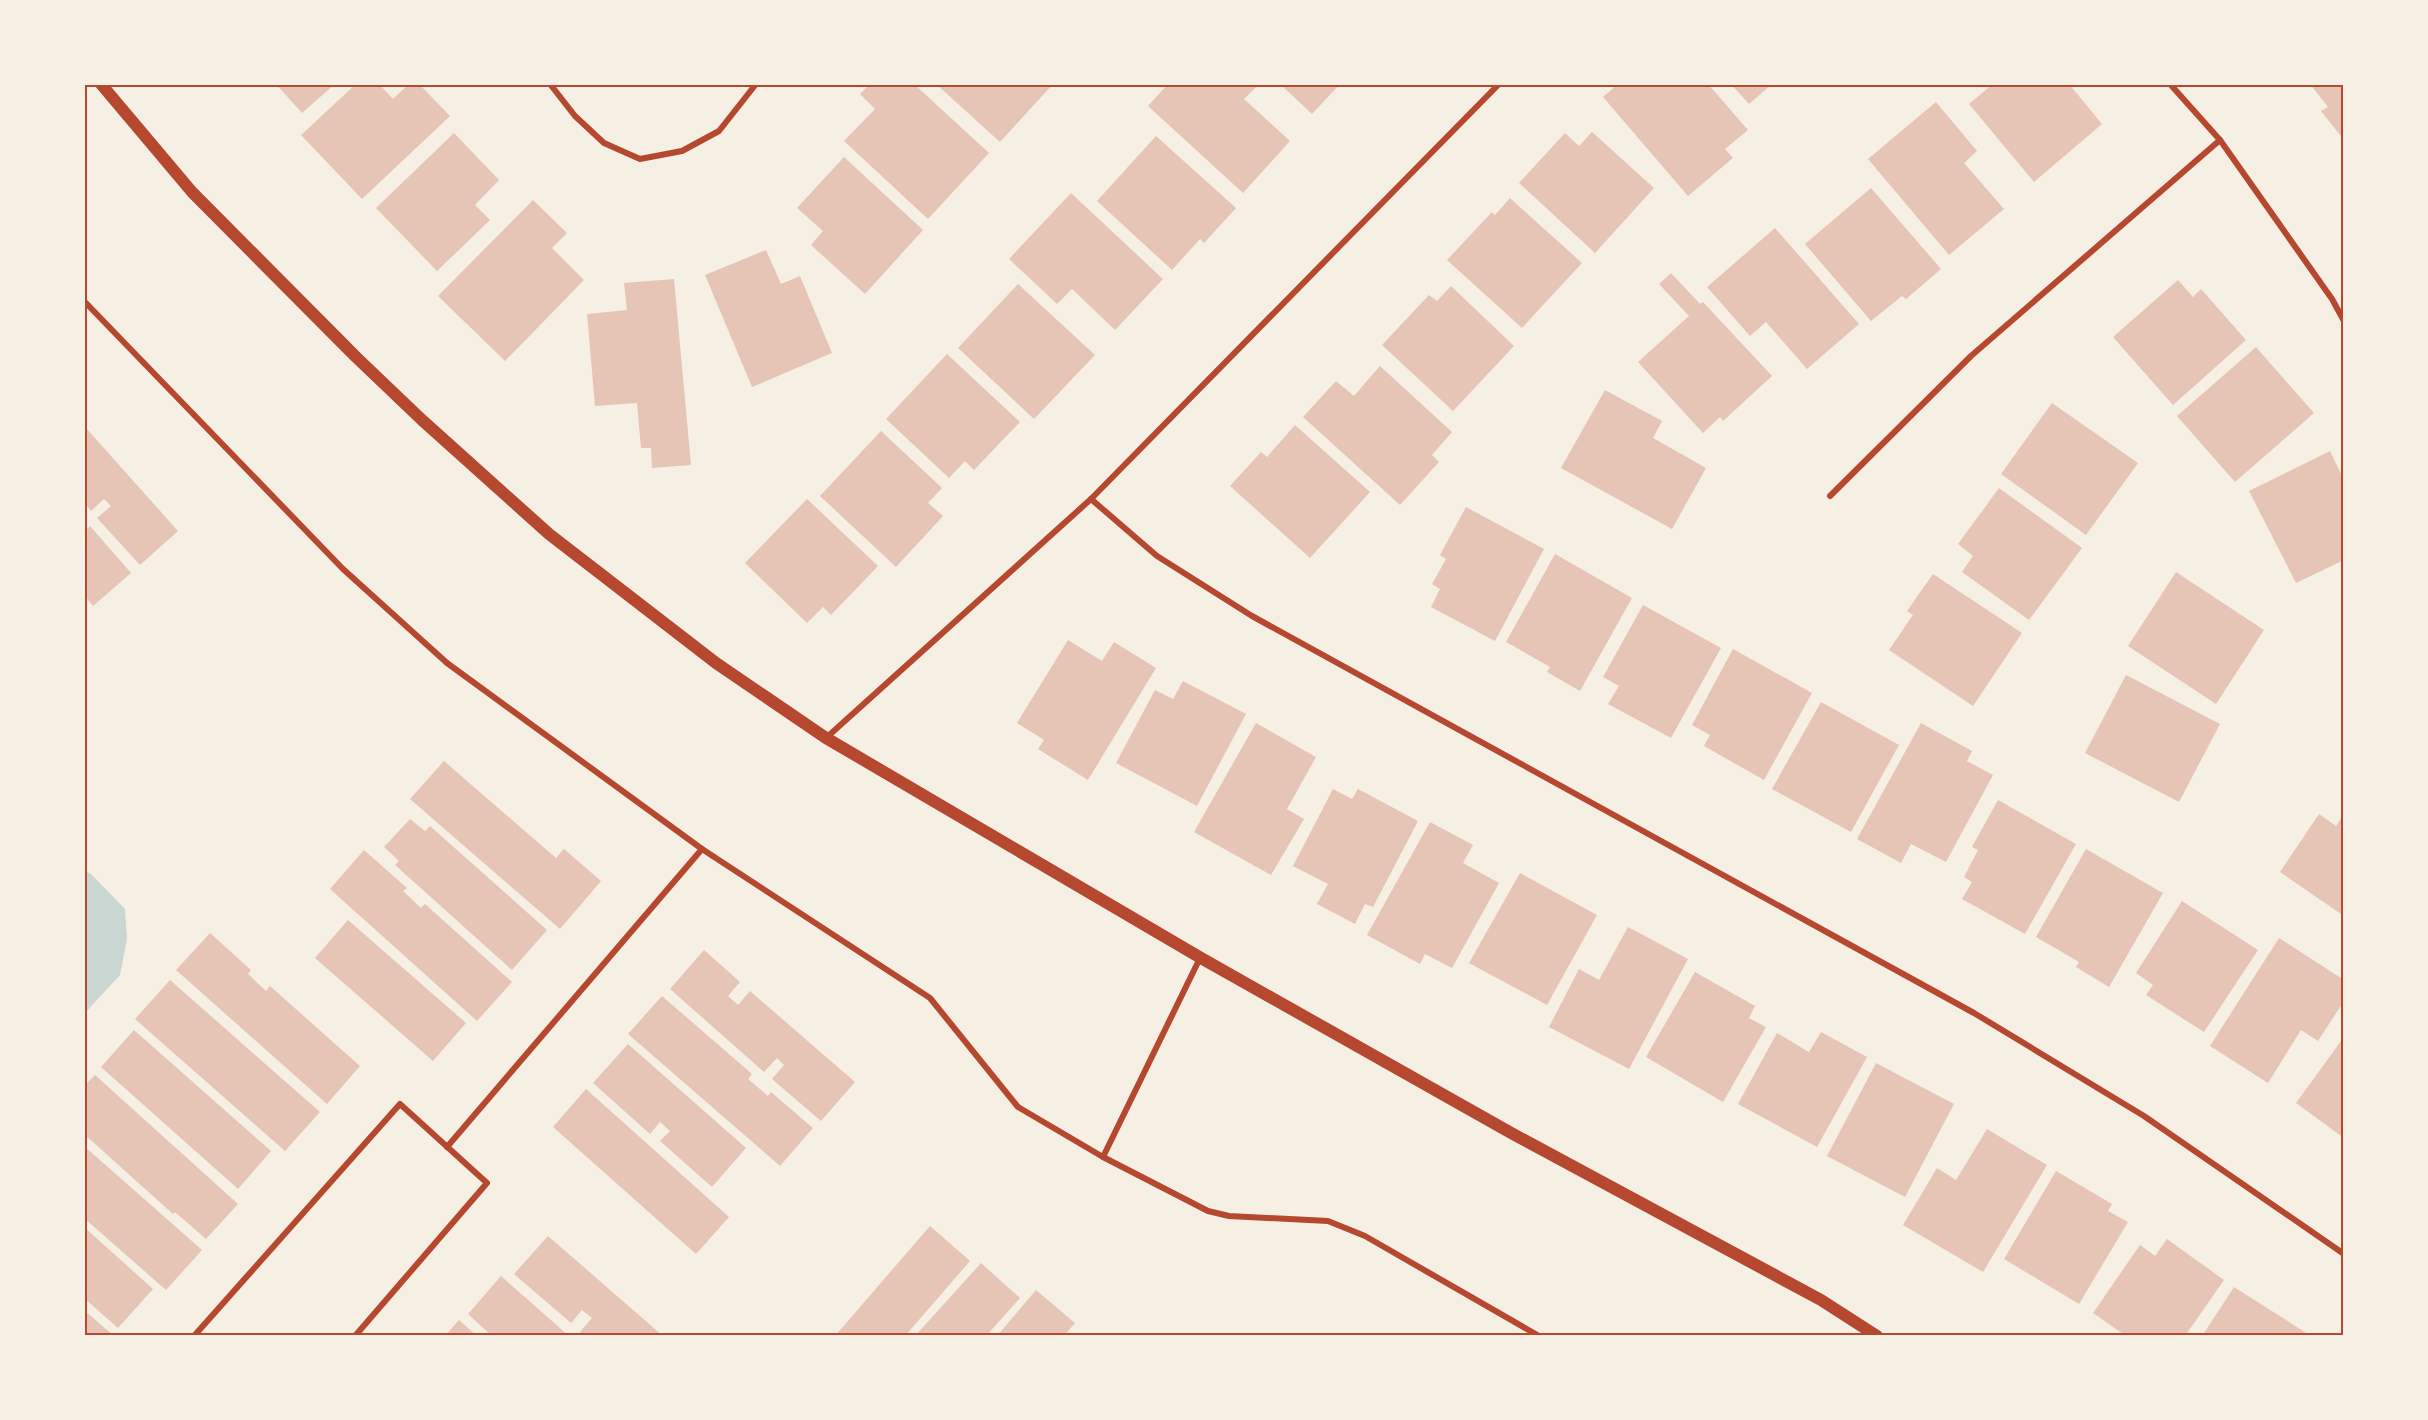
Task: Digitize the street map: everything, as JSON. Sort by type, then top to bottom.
[{"type":"main road","points":[[101,84],[192,192],[422,420],[549,534],[716,663],[826,738],[1201,958],[1513,1134],[1821,1300],[1877,1336]]},
{"type":"street","points":[[550,84],[575,116],[604,143],[640,159],[682,151],[718,131],[756,84]]},
{"type":"street","points":[[826,738],[1091,499],[1499,84]]},
{"type":"street","points":[[2170,84],[2220,140],[2332,299],[2344,321]]},
{"type":"street","points":[[1830,496],[1971,356],[2220,140]]},
{"type":"street","points":[[84,301],[343,569],[447,663],[702,849],[930,999],[1018,1107],[1103,1158],[1208,1211],[1229,1216],[1328,1221],[1365,1236],[1539,1336]]},
{"type":"street","points":[[1091,499],[1157,556],[1252,616],[1974,1013],[2144,1116],[2344,1254]]},
{"type":"street","points":[[447,1147],[702,849]]},
{"type":"street","points":[[1103,1158],[1201,958]]},
{"type":"street","points":[[194,1336],[400,1104],[487,1183],[355,1336]]},
{"type":"shaded area","points":[[84,870],[91,874],[125,909],[127,939],[120,975],[84,1014]]},
{"type":"building","points":[[276,84],[335,84],[302,113]]},
{"type":"building","points":[[356,84],[379,84],[393,99],[409,84],[419,84],[450,116],[362,199],[301,135]]},
{"type":"building","points":[[870,84],[914,84],[989,153],[928,219],[844,141],[875,109],[860,94]]},
{"type":"building","points":[[936,84],[1053,84],[1000,142]]},
{"type":"building","points":[[1168,84],[1259,84],[1244,99],[1290,141],[1243,193],[1148,106]]},
{"type":"building","points":[[1280,84],[1340,84],[1312,114]]},
{"type":"building","points":[[1618,84],[1708,84],[1748,130],[1725,149],[1733,158],[1688,196],[1603,97]]},
{"type":"building","points":[[1731,84],[1772,84],[1749,104]]},
{"type":"building","points":[[1993,84],[2069,84],[2102,124],[2034,182],[1969,104]]},
{"type":"building","points":[[2310,84],[2344,84],[2344,140],[2321,111],[2328,107]]},
{"type":"building","points":[[1936,102],[1977,151],[1964,163],[2004,209],[1949,255],[1868,159]]},
{"type":"building","points":[[1592,132],[1654,188],[1595,253],[1519,183],[1565,133],[1579,146]]},
{"type":"building","points":[[454,133],[499,180],[475,205],[490,220],[437,271],[376,208]]},
{"type":"building","points":[[1156,136],[1236,208],[1204,243],[1200,239],[1172,270],[1097,201]]},
{"type":"building","points":[[844,157],[923,230],[865,294],[811,245],[823,231],[797,208]]},
{"type":"building","points":[[1871,188],[1941,269],[1906,299],[1902,296],[1871,321],[1805,244]]},
{"type":"building","points":[[1071,193],[1163,279],[1115,330],[1072,289],[1057,304],[1009,259]]},
{"type":"building","points":[[1510,198],[1582,263],[1522,328],[1447,260],[1492,212],[1495,215]]},
{"type":"building","points":[[533,200],[567,233],[552,248],[584,280],[505,361],[438,296]]},
{"type":"building","points":[[1775,228],[1859,324],[1807,369],[1766,322],[1750,336],[1707,287]]},
{"type":"building","points":[[766,250],[781,284],[800,276],[832,353],[752,387],[705,275]]},
{"type":"building","points":[[1671,273],[1700,304],[1703,302],[1772,376],[1723,421],[1720,417],[1703,433],[1638,362],[1689,316],[1659,284]]},
{"type":"building","points":[[674,279],[691,465],[652,468],[651,448],[641,448],[637,403],[595,406],[587,314],[627,310],[624,283]]},
{"type":"building","points":[[2178,280],[2193,297],[2201,289],[2246,340],[2173,405],[2113,337]]},
{"type":"building","points":[[1018,284],[1095,355],[1034,419],[958,348]]},
{"type":"building","points":[[1451,286],[1514,346],[1453,411],[1382,345],[1429,295],[1437,301]]},
{"type":"building","points":[[2256,347],[2314,413],[2235,482],[2177,416]]},
{"type":"building","points":[[947,354],[1020,422],[974,470],[965,461],[949,478],[886,419]]},
{"type":"building","points":[[1380,366],[1452,432],[1432,455],[1439,462],[1400,505],[1303,417],[1336,381],[1354,396]]},
{"type":"building","points":[[1605,390],[1662,421],[1653,438],[1706,468],[1672,529],[1561,468]]},
{"type":"building","points":[[2052,403],[2138,463],[2086,535],[2001,474]]},
{"type":"building","points":[[1295,425],[1370,492],[1310,558],[1230,486],[1261,452],[1267,457]]},
{"type":"building","points":[[86,428],[178,531],[140,565],[97,518],[111,506],[104,499],[91,511],[84,502],[84,431]]},
{"type":"building","points":[[881,431],[942,488],[928,503],[943,516],[896,567],[820,496]]},
{"type":"building","points":[[2330,451],[2344,480],[2344,560],[2296,583],[2249,491]]},
{"type":"building","points":[[1999,488],[2082,548],[2029,620],[1962,572],[1973,556],[1958,544]]},
{"type":"building","points":[[807,499],[878,566],[831,615],[823,607],[807,623],[745,563]]},
{"type":"building","points":[[1466,507],[1544,549],[1495,641],[1431,607],[1440,589],[1432,584],[1446,559],[1440,555]]},
{"type":"building","points":[[90,526],[131,573],[93,606],[84,595],[84,532]]},
{"type":"building","points":[[1555,554],[1632,598],[1580,691],[1547,672],[1550,667],[1506,642]]},
{"type":"building","points":[[2176,572],[2264,630],[2216,704],[2128,646]]},
{"type":"building","points":[[1933,574],[2022,633],[1973,706],[1889,650],[1913,615],[1907,611]]},
{"type":"building","points":[[1643,605],[1721,648],[1671,738],[1608,704],[1619,686],[1603,677]]},
{"type":"building","points":[[1068,640],[1102,661],[1114,642],[1156,668],[1088,780],[1038,749],[1044,740],[1017,723]]},
{"type":"building","points":[[1733,649],[1812,693],[1764,780],[1704,746],[1710,735],[1692,725]]},
{"type":"building","points":[[2126,675],[2220,724],[2179,802],[2085,753]]},
{"type":"building","points":[[1183,681],[1246,714],[1197,806],[1116,763],[1155,690],[1173,699]]},
{"type":"building","points":[[1821,702],[1899,745],[1851,832],[1772,789]]},
{"type":"building","points":[[1256,723],[1316,757],[1287,809],[1304,819],[1271,875],[1194,832]]},
{"type":"building","points":[[1921,723],[1972,751],[1967,761],[1993,775],[1946,862],[1911,844],[1901,863],[1857,839]]},
{"type":"building","points":[[444,761],[556,858],[564,849],[601,881],[560,929],[410,799]]},
{"type":"building","points":[[1333,789],[1352,799],[1358,789],[1418,821],[1373,907],[1365,904],[1355,924],[1317,904],[1328,884],[1293,866]]},
{"type":"building","points":[[1998,800],[2076,844],[2025,934],[1962,899],[1972,882],[1964,877],[1978,850],[1972,847]]},
{"type":"building","points":[[2319,814],[2336,826],[2344,814],[2344,916],[2280,872]]},
{"type":"building","points":[[410,819],[425,831],[430,826],[547,930],[512,970],[395,865],[399,861],[384,847]]},
{"type":"building","points":[[1430,822],[1473,845],[1463,863],[1499,883],[1452,968],[1425,954],[1420,964],[1367,935]]},
{"type":"building","points":[[2086,849],[2163,893],[2109,987],[2076,967],[2079,962],[2036,937]]},
{"type":"building","points":[[364,850],[407,888],[403,891],[421,908],[425,904],[512,982],[477,1021],[330,889]]},
{"type":"building","points":[[1520,873],[1597,915],[1547,1005],[1469,963]]},
{"type":"building","points":[[2182,901],[2258,950],[2204,1032],[2146,995],[2153,985],[2136,973]]},
{"type":"building","points":[[348,920],[466,1023],[433,1061],[315,958]]},
{"type":"building","points":[[1628,927],[1688,959],[1629,1069],[1549,1027],[1579,969],[1599,980]]},
{"type":"building","points":[[210,933],[251,970],[248,974],[266,991],[270,986],[360,1066],[327,1104],[176,970]]},
{"type":"building","points":[[2279,938],[2344,980],[2344,1001],[2318,1041],[2301,1030],[2268,1083],[2210,1046]]},
{"type":"building","points":[[704,950],[740,982],[728,996],[738,1005],[750,991],[855,1082],[821,1121],[772,1079],[784,1065],[777,1058],[764,1072],[670,989]]},
{"type":"building","points":[[1695,972],[1755,1006],[1749,1018],[1766,1027],[1723,1102],[1646,1057]]},
{"type":"building","points":[[170,980],[320,1112],[285,1151],[135,1019]]},
{"type":"building","points":[[662,996],[752,1074],[748,1079],[768,1096],[771,1092],[813,1128],[780,1166],[628,1034]]},
{"type":"building","points":[[134,1030],[271,1151],[238,1189],[101,1067]]},
{"type":"building","points":[[1821,1032],[1867,1057],[1817,1147],[1738,1104],[1777,1033],[1809,1052]]},
{"type":"building","points":[[2344,1037],[2344,1138],[2296,1103]]},
{"type":"building","points":[[628,1044],[746,1148],[712,1187],[660,1141],[670,1131],[660,1122],[650,1134],[593,1083]]},
{"type":"building","points":[[1876,1063],[1954,1104],[1905,1197],[1827,1156]]},
{"type":"building","points":[[95,1075],[238,1204],[206,1239],[175,1212],[173,1214],[84,1134],[84,1086]]},
{"type":"building","points":[[586,1089],[729,1217],[696,1254],[553,1127]]},
{"type":"building","points":[[1987,1129],[2047,1165],[1983,1272],[1903,1225],[1937,1168],[1956,1180]]},
{"type":"building","points":[[84,1146],[202,1250],[166,1290],[84,1218]]},
{"type":"building","points":[[2056,1171],[2112,1204],[2108,1211],[2128,1222],[2079,1304],[2004,1259]]},
{"type":"building","points":[[930,1226],[970,1261],[905,1336],[835,1336]]},
{"type":"building","points":[[84,1227],[153,1289],[118,1328],[84,1298]]},
{"type":"building","points":[[548,1236],[663,1336],[584,1336],[580,1332],[592,1318],[582,1310],[571,1323],[514,1274]]},
{"type":"building","points":[[2167,1239],[2224,1280],[2185,1336],[2126,1336],[2093,1313],[2140,1245],[2155,1256]]},
{"type":"building","points":[[981,1263],[1020,1298],[986,1336],[915,1336]]},
{"type":"building","points":[[501,1276],[569,1336],[492,1336],[468,1314]]},
{"type":"building","points":[[2234,1287],[2311,1336],[2202,1336]]},
{"type":"building","points":[[1036,1290],[1075,1323],[1064,1336],[997,1336]]},
{"type":"building","points":[[84,1310],[114,1336],[84,1336]]},
{"type":"building","points":[[459,1320],[477,1336],[445,1336]]}]
